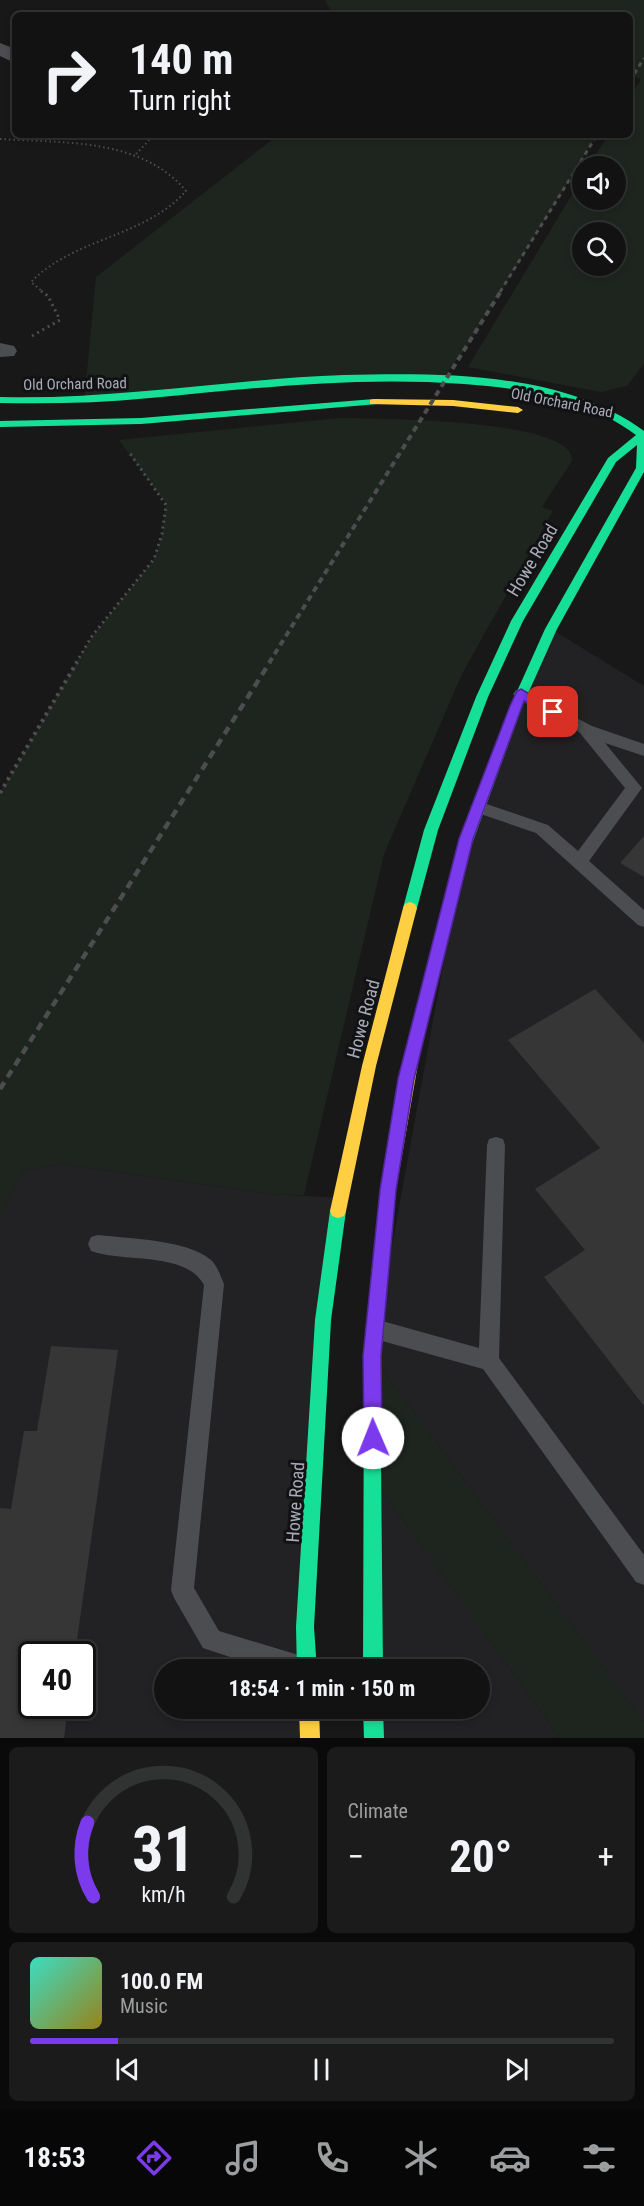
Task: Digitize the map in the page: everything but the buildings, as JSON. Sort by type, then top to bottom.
[{"type":"street","name":"Old Orchard Road","points":[[0,400],[84,403],[278,382],[390,377],[442,379],[527,389],[590,404],[611,412],[644,435]]},
{"type":"street","name":"Old Orchard Road","points":[[0,424],[107,425],[378,401],[503,407],[531,412]]},
{"type":"street","name":"Old Orchard Road","points":[[610,430],[644,435]]},
{"type":"street","points":[[373,1659],[372,1356],[388,1190],[406,1079],[466,839],[521,694],[551,629],[641,468],[644,435]]},
{"type":"street","name":"Howe Road","points":[[306,1659],[305,1627],[323,1320],[338,1209],[369,1066],[431,830],[482,697],[517,621],[612,460],[644,435]]},
{"type":"street","points":[[309,1719],[310,1738]]},
{"type":"street","points":[[373,1719],[374,1738]]},
{"type":"lane","points":[[521,694],[585,729],[644,750]]},
{"type":"lane","points":[[579,862],[634,788],[585,729]]},
{"type":"lane","points":[[478,807],[542,829],[644,920]]},
{"type":"lane","points":[[496,1145],[489,1361],[644,1574]]},
{"type":"lane","points":[[98,1244],[184,1256],[205,1267],[214,1284],[182,1590],[211,1640],[272,1659]]},
{"type":"lane","points":[[375,1329],[489,1361]]},
{"type":"path","points":[[136,154],[151,138]]},
{"type":"path","points":[[0,139],[136,154],[160,164],[182,183],[186,191],[160,216],[68,256],[40,272],[32,282],[48,296],[60,320],[2,350]]},
{"type":"path","points":[[0,793],[93,636],[154,559],[162,534],[166,504],[146,474],[107,425]]},
{"type":"shaded area","points":[[325,0],[644,0],[644,364],[627,386],[601,392],[468,367],[572,195],[572,210],[626,210],[626,156],[595,156],[606,138],[633,138],[633,93],[641,79],[633,76],[633,12],[331,12]]},
{"type":"shaded area","points":[[274,138],[595,138],[584,156],[572,156],[572,176],[467,347],[442,379],[400,377],[84,403],[96,277]]},
{"type":"shaded area","points":[[340,418],[429,421],[509,429],[542,436],[565,447],[572,461],[542,507],[553,511],[462,674],[384,854],[304,1195],[272,1194],[63,1164],[24,1170],[0,1217],[0,793],[92,636],[154,559],[162,534],[166,504],[119,440]]},
{"type":"shaded area","points":[[551,629],[644,686],[644,1722],[372,1356],[466,839]]},
{"type":"shaded area","points":[[63,1164],[272,1194],[340,1198],[308,1659],[154,1659],[154,1719],[309,1719],[310,1738],[0,1738],[0,1217],[24,1170]]},
{"type":"shaded area","points":[[372,1356],[644,1722],[644,1738],[560,1738],[374,1480]]},
{"type":"shaded area","points":[[374,1480],[560,1738],[374,1738],[373,1719],[490,1719],[490,1659],[373,1659]]},
{"type":"railway","points":[[633,76],[644,58]]},
{"type":"railway","points":[[500,292],[595,138]]},
{"type":"railway","points":[[269,663],[501,291]]},
{"type":"railway","points":[[0,1089],[270,662]]},
{"type":"traffic: fast","points":[[0,400],[113,398],[322,379],[433,379],[522,387],[564,395],[605,410],[643,435]]},
{"type":"traffic: fast","points":[[0,424],[141,421],[374,402]]},
{"type":"traffic: fast","points":[[410,908],[431,830],[482,697],[517,621],[612,460],[644,434]]},
{"type":"traffic: fast","points":[[465,844],[516,707],[551,629],[641,468],[643,435]]},
{"type":"traffic: fast","points":[[306,1659],[305,1627],[323,1320],[338,1211]]},
{"type":"traffic: fast","points":[[373,1659],[372,1356],[379,1280]]},
{"type":"traffic: fast","points":[[373,1719],[374,1738]]},
{"type":"traffic: slow","points":[[374,402],[453,403],[518,410]]},
{"type":"traffic: slow","points":[[338,1211],[369,1066],[410,908]]},
{"type":"traffic: slow","points":[[379,1280],[388,1190],[413,1052]]},
{"type":"traffic: slow","points":[[309,1719],[310,1738]]},
{"type":"traffic: jam","points":[[413,1052],[465,844]]},
{"type":"route","points":[[373,1438],[372,1356],[388,1190],[406,1079],[466,839],[521,694],[553,712]]}]
